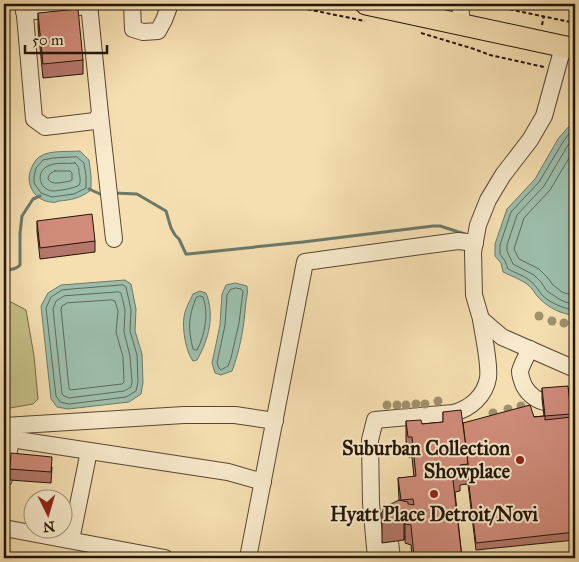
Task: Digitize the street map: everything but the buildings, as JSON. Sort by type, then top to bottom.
[{"type":"main road","points":[[365,12],[462,25],[569,48]]},
{"type":"lane","points":[[132,4],[133,29],[143,32],[158,31],[170,4]]},
{"type":"lane","points":[[460,4],[462,25]]},
{"type":"lane","points":[[100,114],[95,121],[45,127],[34,119],[24,8],[89,5],[114,239]]},
{"type":"lane","points":[[376,558],[371,503],[370,440],[375,420],[454,413],[463,410],[478,398],[484,389],[488,378],[487,363],[481,319],[474,295],[473,252],[478,226],[488,200],[503,175],[530,140],[544,116],[557,69],[569,48]]},
{"type":"lane","points":[[248,558],[305,262],[458,241],[475,243]]},
{"type":"lane","points":[[481,319],[502,337],[575,369]]},
{"type":"lane","points":[[530,348],[520,370],[521,379],[531,396],[539,402],[552,403],[564,401],[575,395]]},
{"type":"lane","points":[[552,358],[575,358]]},
{"type":"lane","points":[[4,426],[235,415],[275,421]]},
{"type":"lane","points":[[4,479],[11,439],[228,472],[263,482]]},
{"type":"lane","points":[[89,451],[72,540],[165,558]]},
{"type":"lane","points":[[371,503],[380,510],[387,520],[392,558]]},
{"type":"lane","points":[[4,528],[22,531]]},
{"type":"path","points":[[282,4],[365,12]]},
{"type":"path","points":[[484,4],[575,23]]},
{"type":"path","points":[[420,33],[490,55],[557,69]]},
{"type":"shaded area","points":[[11,302],[26,310],[34,356],[38,399],[33,404],[4,409],[4,303]]},
{"type":"water","points":[[570,125],[575,125],[575,315],[556,310],[538,297],[527,284],[503,272],[501,263],[495,256],[495,244],[507,209],[535,179],[558,139]]},
{"type":"water","points":[[80,151],[89,160],[91,190],[76,198],[54,202],[41,199],[33,192],[29,177],[34,163],[39,157],[49,153]]},
{"type":"water","points":[[125,280],[131,284],[136,309],[135,331],[142,354],[143,383],[141,394],[129,402],[68,409],[57,407],[51,399],[41,306],[48,293],[61,285]]},
{"type":"water","points":[[235,283],[247,286],[243,328],[232,371],[221,375],[215,373],[212,363],[220,325],[222,294],[226,285]]},
{"type":"water","points":[[200,291],[206,293],[209,301],[210,318],[205,344],[197,360],[193,361],[185,340],[184,317],[193,294]]},
{"type":"waterway","points":[[89,189],[104,194]]},
{"type":"waterway","points":[[115,193],[137,194],[166,211],[171,228],[186,254],[433,226],[440,226],[465,234]]},
{"type":"waterway","points":[[4,270],[14,269],[20,265],[22,216],[33,199],[40,196]]},
{"type":"place","name":"Suburban Collection Showplace","points":[[520,460]]},
{"type":"place","name":"Hyatt Place Detroit/Novi","points":[[434,494]]}]
